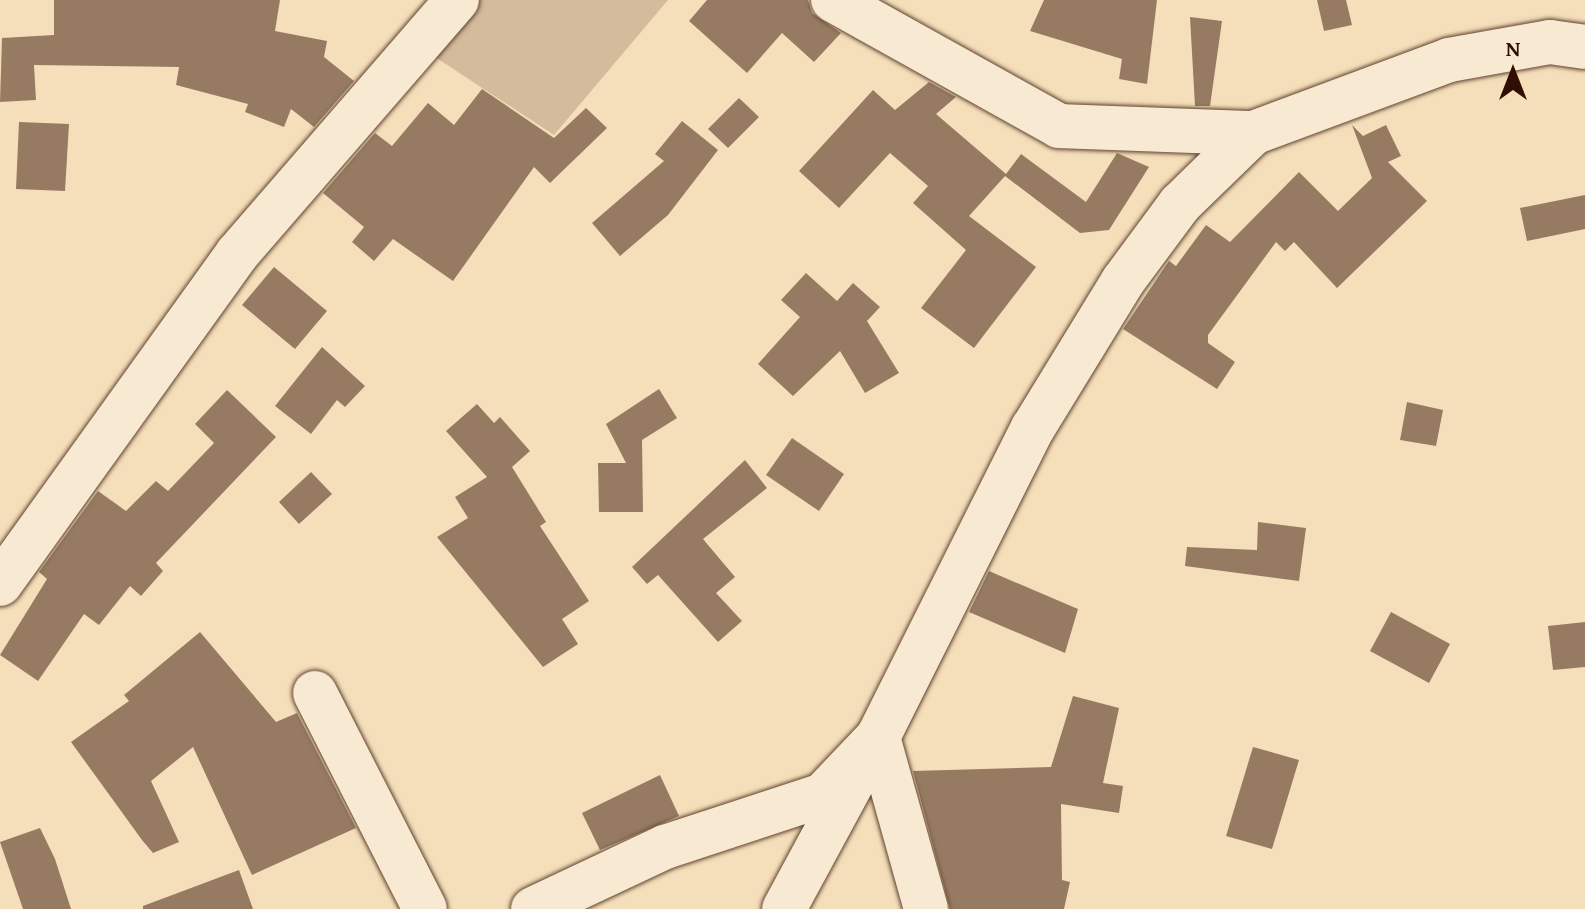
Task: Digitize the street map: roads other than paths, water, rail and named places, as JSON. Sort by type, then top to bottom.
[{"type":"street","points":[[0,584],[237,254],[457,0]]},
{"type":"street","points":[[833,0],[1059,126],[1253,133],[1449,60],[1550,42],[1585,47]]},
{"type":"street","points":[[784,909],[878,737],[1033,428],[1123,281],[1180,204],[1253,133]]},
{"type":"street","points":[[315,693],[425,909]]},
{"type":"street","points":[[533,909],[665,847],[823,795],[878,737]]},
{"type":"street","points":[[878,737],[926,909]]}]
